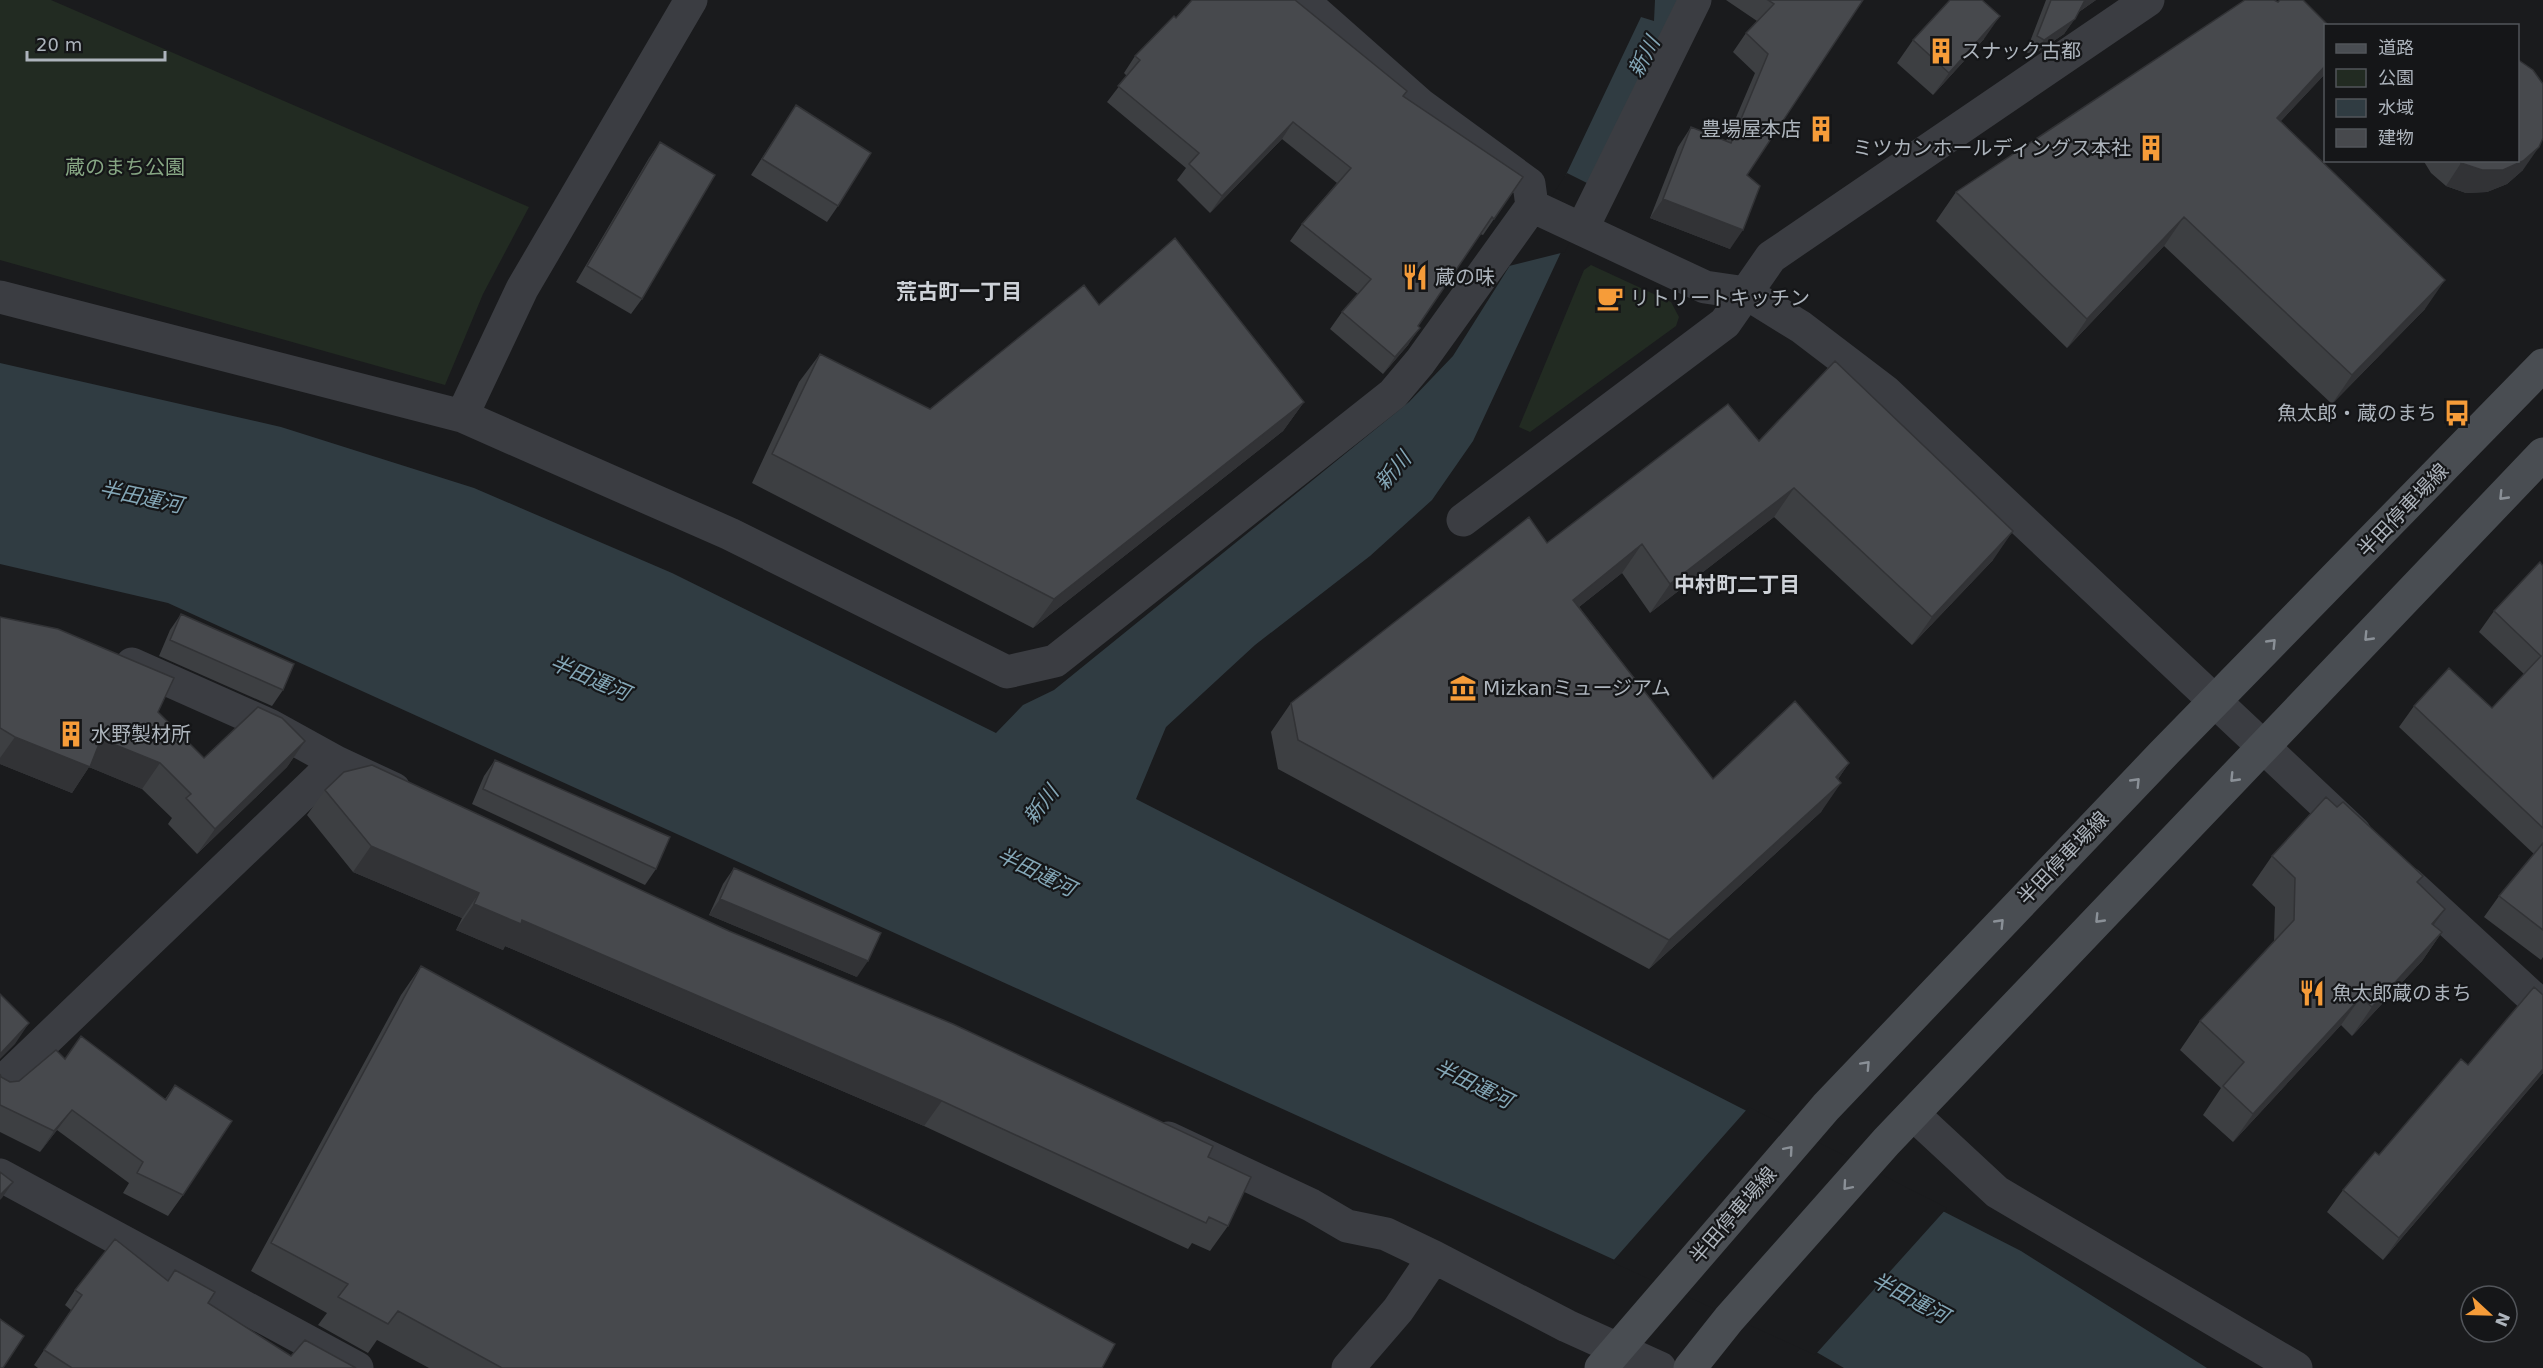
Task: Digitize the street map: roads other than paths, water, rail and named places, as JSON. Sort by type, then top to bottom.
[{"type":"main road","name":"半田停車場線","points":[[1610,1358],[1826,1107],[2214,702],[2543,365]]},
{"type":"main road","points":[[1690,1368],[1729,1319],[1886,1142],[2543,454]]},
{"type":"street","points":[[462,416],[522,289],[690,0]]},
{"type":"street","points":[[1302,0],[1421,105],[1529,184],[1536,207],[1705,287],[1746,293],[1801,327],[1885,391],[2214,702],[2543,1007]]},
{"type":"street","points":[[1581,228],[1695,0]]},
{"type":"street","points":[[1463,520],[1725,323],[1771,257],[2148,0]]},
{"type":"street","points":[[0,297],[462,416],[730,534],[1007,672],[1055,661],[1393,394],[1420,363],[1536,207]]},
{"type":"street","points":[[108,653],[269,724],[336,762],[421,802]]},
{"type":"street","points":[[0,1084],[336,762]]},
{"type":"street","points":[[1913,1114],[1997,1192],[2296,1368]]},
{"type":"street","points":[[1138,1124],[1311,1205],[1347,1226],[1386,1234],[1434,1257],[1567,1326],[1610,1358],[1660,1368]]},
{"type":"street","points":[[0,1175],[357,1368]]},
{"type":"street","points":[[1348,1368],[1398,1310],[1434,1257]]},
{"type":"water","points":[[1655,0],[1683,0],[1589,192],[1473,441],[1432,500],[1370,556],[1255,645],[1166,727],[1136,799],[2021,1251],[2207,1368],[1844,1368],[1818,1353],[1593,1250],[168,603],[0,564],[0,363],[281,427],[474,488],[672,573],[996,733],[1023,705],[1054,690],[1409,402],[1453,356],[1563,181],[1641,17],[1654,21]]},
{"type":"place","name":"スナック古都","points":[[1941,51]]},
{"type":"place","name":"豊場屋本店","points":[[1821,129]]},
{"type":"place","name":"ミツカンホールディングス本社","points":[[2151,148]]},
{"type":"place","name":"蔵の味","points":[[1415,277]]},
{"type":"place","name":"リトリートキッチン","points":[[1610,298]]},
{"type":"place","name":"魚太郎・蔵のまち","points":[[2457,413]]},
{"type":"place","name":"Mizkanミュージアム","points":[[1463,688]]},
{"type":"place","name":"水野製材所","points":[[71,734]]},
{"type":"place","name":"魚太郎蔵のまち","points":[[2312,993]]},
{"type":"district","name":"荒古町一丁目","points":[[959,292]]},
{"type":"district","name":"中村町二丁目","points":[[1737,585]]},
{"type":"water label","name":"新川","points":[[1644,57]]},
{"type":"water label","name":"新川","points":[[1393,471]]},
{"type":"water label","name":"半田運河","points":[[141,497]]},
{"type":"water label","name":"半田運河","points":[[590,678]]},
{"type":"water label","name":"新川","points":[[1041,805]]},
{"type":"water label","name":"半田運河","points":[[1036,872]]},
{"type":"water label","name":"半田運河","points":[[1473,1084]]},
{"type":"water label","name":"半田運河","points":[[1910,1298]]},
{"type":"park label","name":"蔵のまち公園","points":[[125,167]]}]
